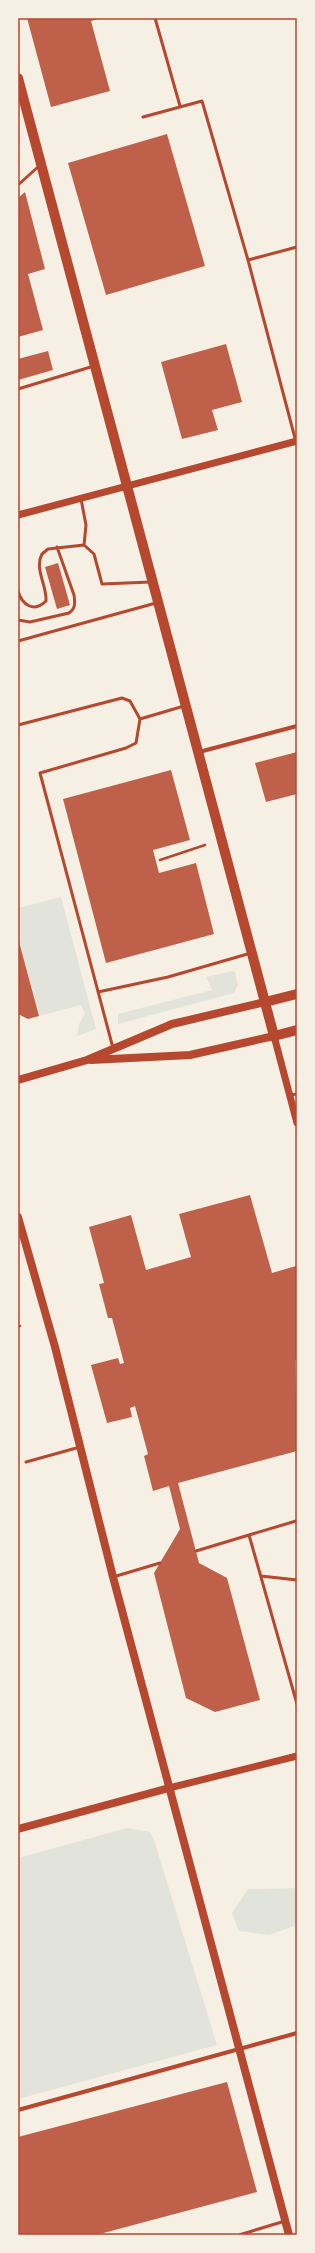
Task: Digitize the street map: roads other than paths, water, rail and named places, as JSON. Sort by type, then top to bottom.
[{"type":"main road","points":[[18,78],[96,366],[197,753],[274,1036]]},
{"type":"main road","points":[[18,1080],[86,1060],[172,1024],[297,994]]},
{"type":"main road","points":[[86,1060],[190,1055],[297,1030]]},
{"type":"main road","points":[[18,1217],[55,1347],[113,1577],[289,2235]]},
{"type":"main road","points":[[18,1829],[169,1788]]},
{"type":"street","points":[[18,515],[296,441]]},
{"type":"street","points":[[197,753],[297,726]]},
{"type":"street","points":[[274,1036],[293,1094],[297,1122]]},
{"type":"street","points":[[169,1788],[297,1756]]},
{"type":"street","points":[[18,2110],[297,2033]]},
{"type":"lane","points":[[155,18],[180,106]]},
{"type":"lane","points":[[143,117],[202,101],[248,260],[296,441]]},
{"type":"lane","points":[[18,185],[42,164]]},
{"type":"lane","points":[[248,260],[297,247]]},
{"type":"lane","points":[[18,388],[96,366]]},
{"type":"lane","points":[[81,499],[85,521],[84,545]]},
{"type":"lane","points":[[18,591],[22,602],[27,606],[33,607],[46,601],[39,559],[42,554],[48,549],[57,547],[84,545],[94,554],[102,584],[152,582]]},
{"type":"lane","points":[[18,620],[30,622],[69,613],[73,610],[76,603],[74,595],[57,547]]},
{"type":"lane","points":[[18,641],[158,602]]},
{"type":"lane","points":[[18,725],[122,698],[130,701],[140,720],[136,743],[126,748],[40,773],[113,1048]]},
{"type":"lane","points":[[140,720],[185,705]]},
{"type":"lane","points":[[98,992],[168,977],[252,952]]},
{"type":"lane","points":[[26,1462],[80,1447]]},
{"type":"lane","points":[[196,1551],[296,1521]]},
{"type":"lane","points":[[249,1535],[296,1696],[297,1704]]},
{"type":"lane","points":[[113,1577],[160,1564]]},
{"type":"lane","points":[[261,1576],[297,1580]]},
{"type":"lane","points":[[239,2235],[286,2221]]}]
